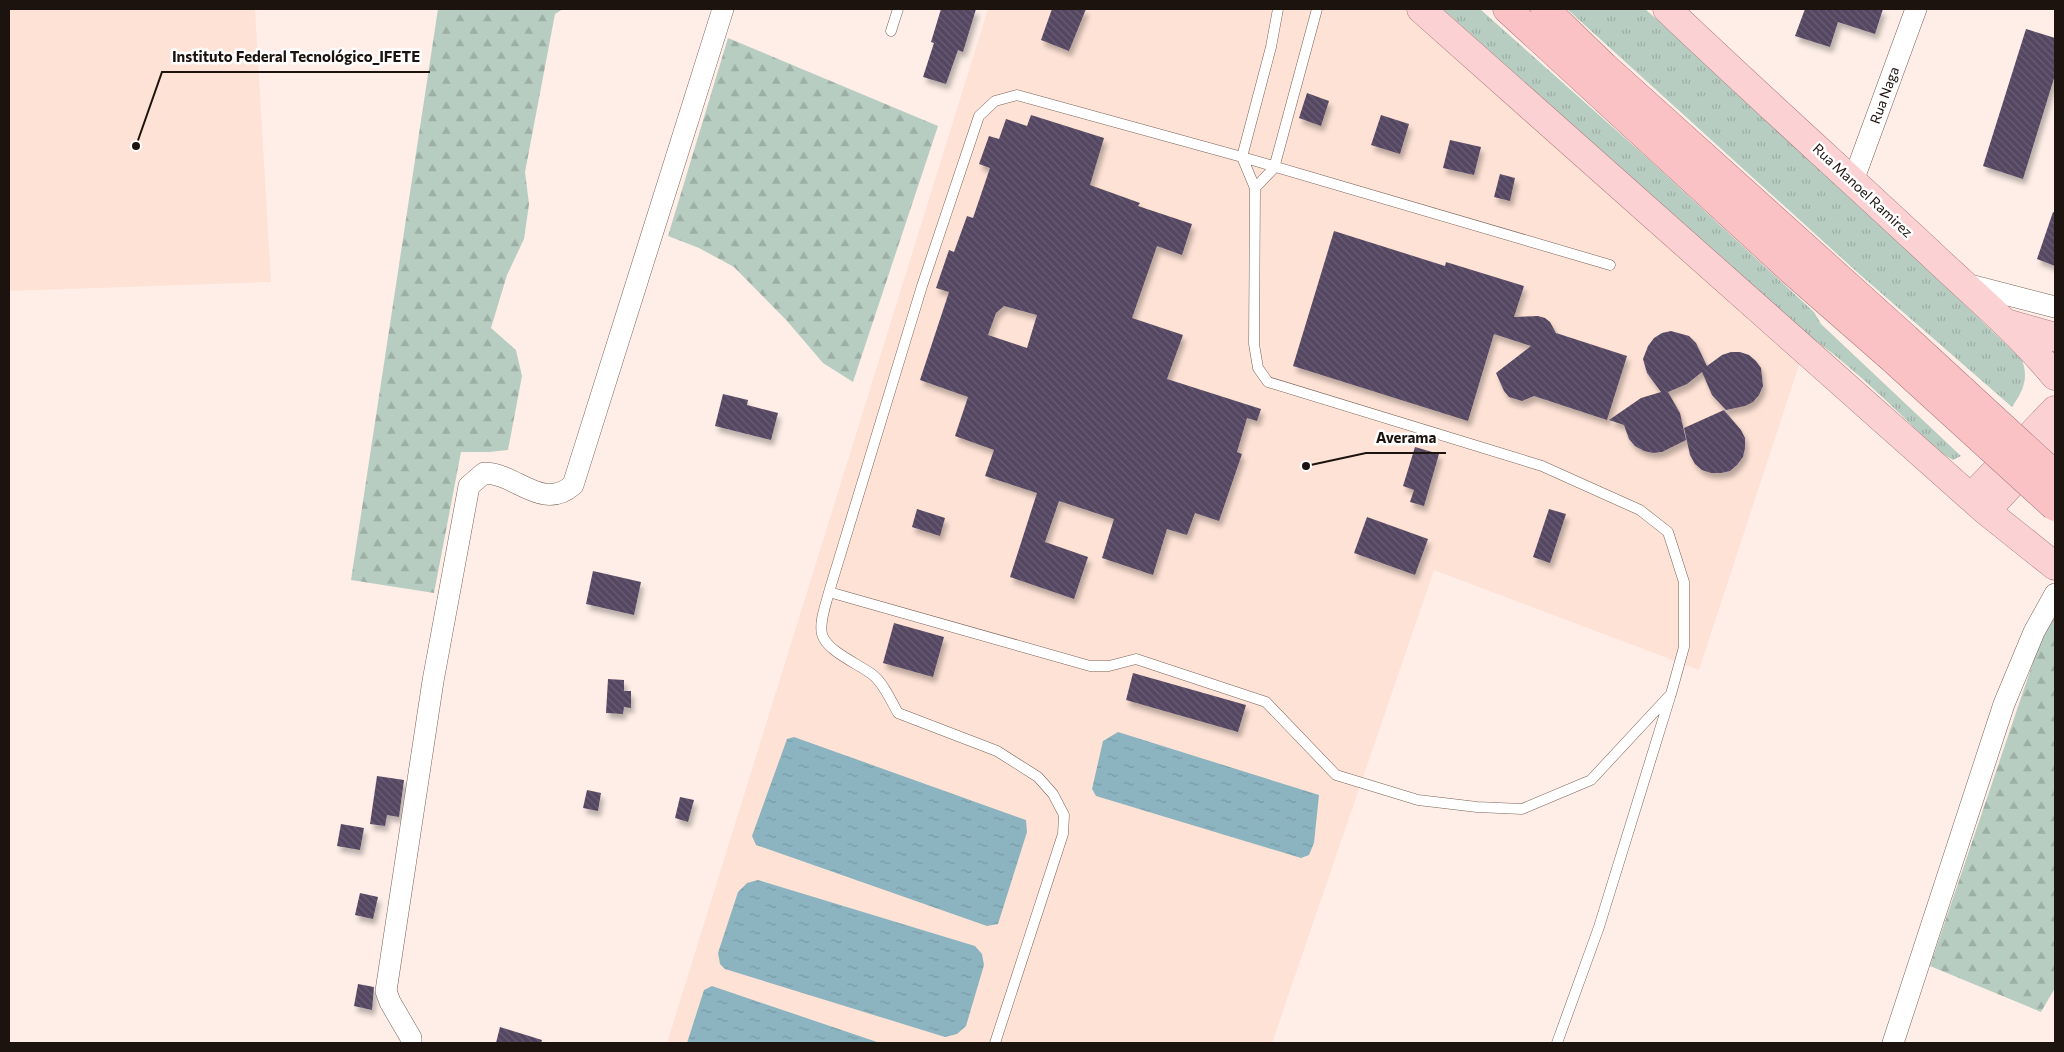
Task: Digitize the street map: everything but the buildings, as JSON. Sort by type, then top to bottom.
[{"type":"highway","points":[[1507,9],[1792,271],[1897,347],[2055,475]]},
{"type":"highway","points":[[1544,9],[1897,347],[2055,507]]},
{"type":"main road","points":[[1422,9],[1979,504],[2055,566]]},
{"type":"main road","name":"Rua Manoel Ramirez","points":[[1667,9],[1760,98],[2006,322],[2055,376]]},
{"type":"main road","points":[[2006,322],[2055,338]]},
{"type":"main road","points":[[1979,504],[2055,410]]},
{"type":"main road","points":[[1979,504],[2055,437]]},
{"type":"street","points":[[411,1043],[411,1038],[386,992],[433,681],[469,486],[484,473],[494,473],[539,494],[553,494],[566,491],[573,485],[723,9]]},
{"type":"street","name":"Rua Naga","points":[[1853,181],[1916,9]]},
{"type":"street","points":[[1962,283],[2055,307]]},
{"type":"street","points":[[1892,1043],[2004,704],[2034,632],[2055,594]]},
{"type":"lane","points":[[892,31],[898,9]]},
{"type":"lane","points":[[1278,9],[1271,46],[1242,157],[1255,188],[1254,344],[1258,368],[1268,382],[1542,466],[1640,510],[1668,532],[1684,582],[1684,647],[1599,927],[1558,1043]]},
{"type":"lane","points":[[1255,188],[1274,168],[1317,9]]},
{"type":"lane","points":[[995,1043],[1063,834],[1064,815],[1053,794],[1038,776],[1014,761],[997,751],[898,714],[890,697],[874,676],[830,646],[822,634],[823,616],[922,286],[979,116],[995,101],[1017,95],[1242,157],[1274,168],[1610,265]]},
{"type":"lane","points":[[830,592],[1090,666],[1109,666],[1136,659],[1266,702],[1336,775],[1418,800],[1477,807],[1522,809],[1592,780],[1671,694]]},
{"type":"shaded area","points":[[9,9],[255,9],[271,282],[9,291]]},
{"type":"shaded area","points":[[988,9],[1406,9],[1800,362],[1699,670],[1434,570],[1272,1043],[667,1043]]},
{"type":"green space","points":[[438,9],[563,9],[555,14],[525,172],[529,204],[524,239],[507,275],[491,328],[516,350],[522,376],[508,450],[461,452],[434,593],[351,580]]},
{"type":"green space","points":[[1443,9],[1480,9],[1644,155],[1814,312],[1821,324],[1961,456],[1953,460],[1941,453],[1854,371],[1817,341],[1797,328]]},
{"type":"green space","points":[[1567,9],[1645,9],[1661,23],[1877,220],[2022,360],[2025,373],[2024,385],[2012,407],[1857,272]]},
{"type":"green space","points":[[728,38],[938,126],[853,382],[823,363],[787,321],[734,267],[699,248],[668,236]]},
{"type":"green space","points":[[2055,618],[2055,988],[2041,1012],[1930,966],[2043,633]]},
{"type":"water","points":[[1118,732],[1319,795],[1314,843],[1309,855],[1301,858],[1096,796],[1092,789],[1103,741]]},
{"type":"water","points":[[794,737],[1026,820],[1027,832],[998,924],[987,926],[756,845],[752,836],[787,739]]},
{"type":"water","points":[[758,880],[975,946],[982,954],[984,965],[966,1026],[957,1034],[945,1037],[725,969],[720,964],[718,953],[738,892],[747,883]]},
{"type":"water","points":[[712,986],[880,1043],[687,1043],[704,990]]},
{"type":"place","name":"Instituto Federal Tecnológico_IFETE","points":[[136,146]]},
{"type":"place","name":"Averama","points":[[1306,466]]}]
